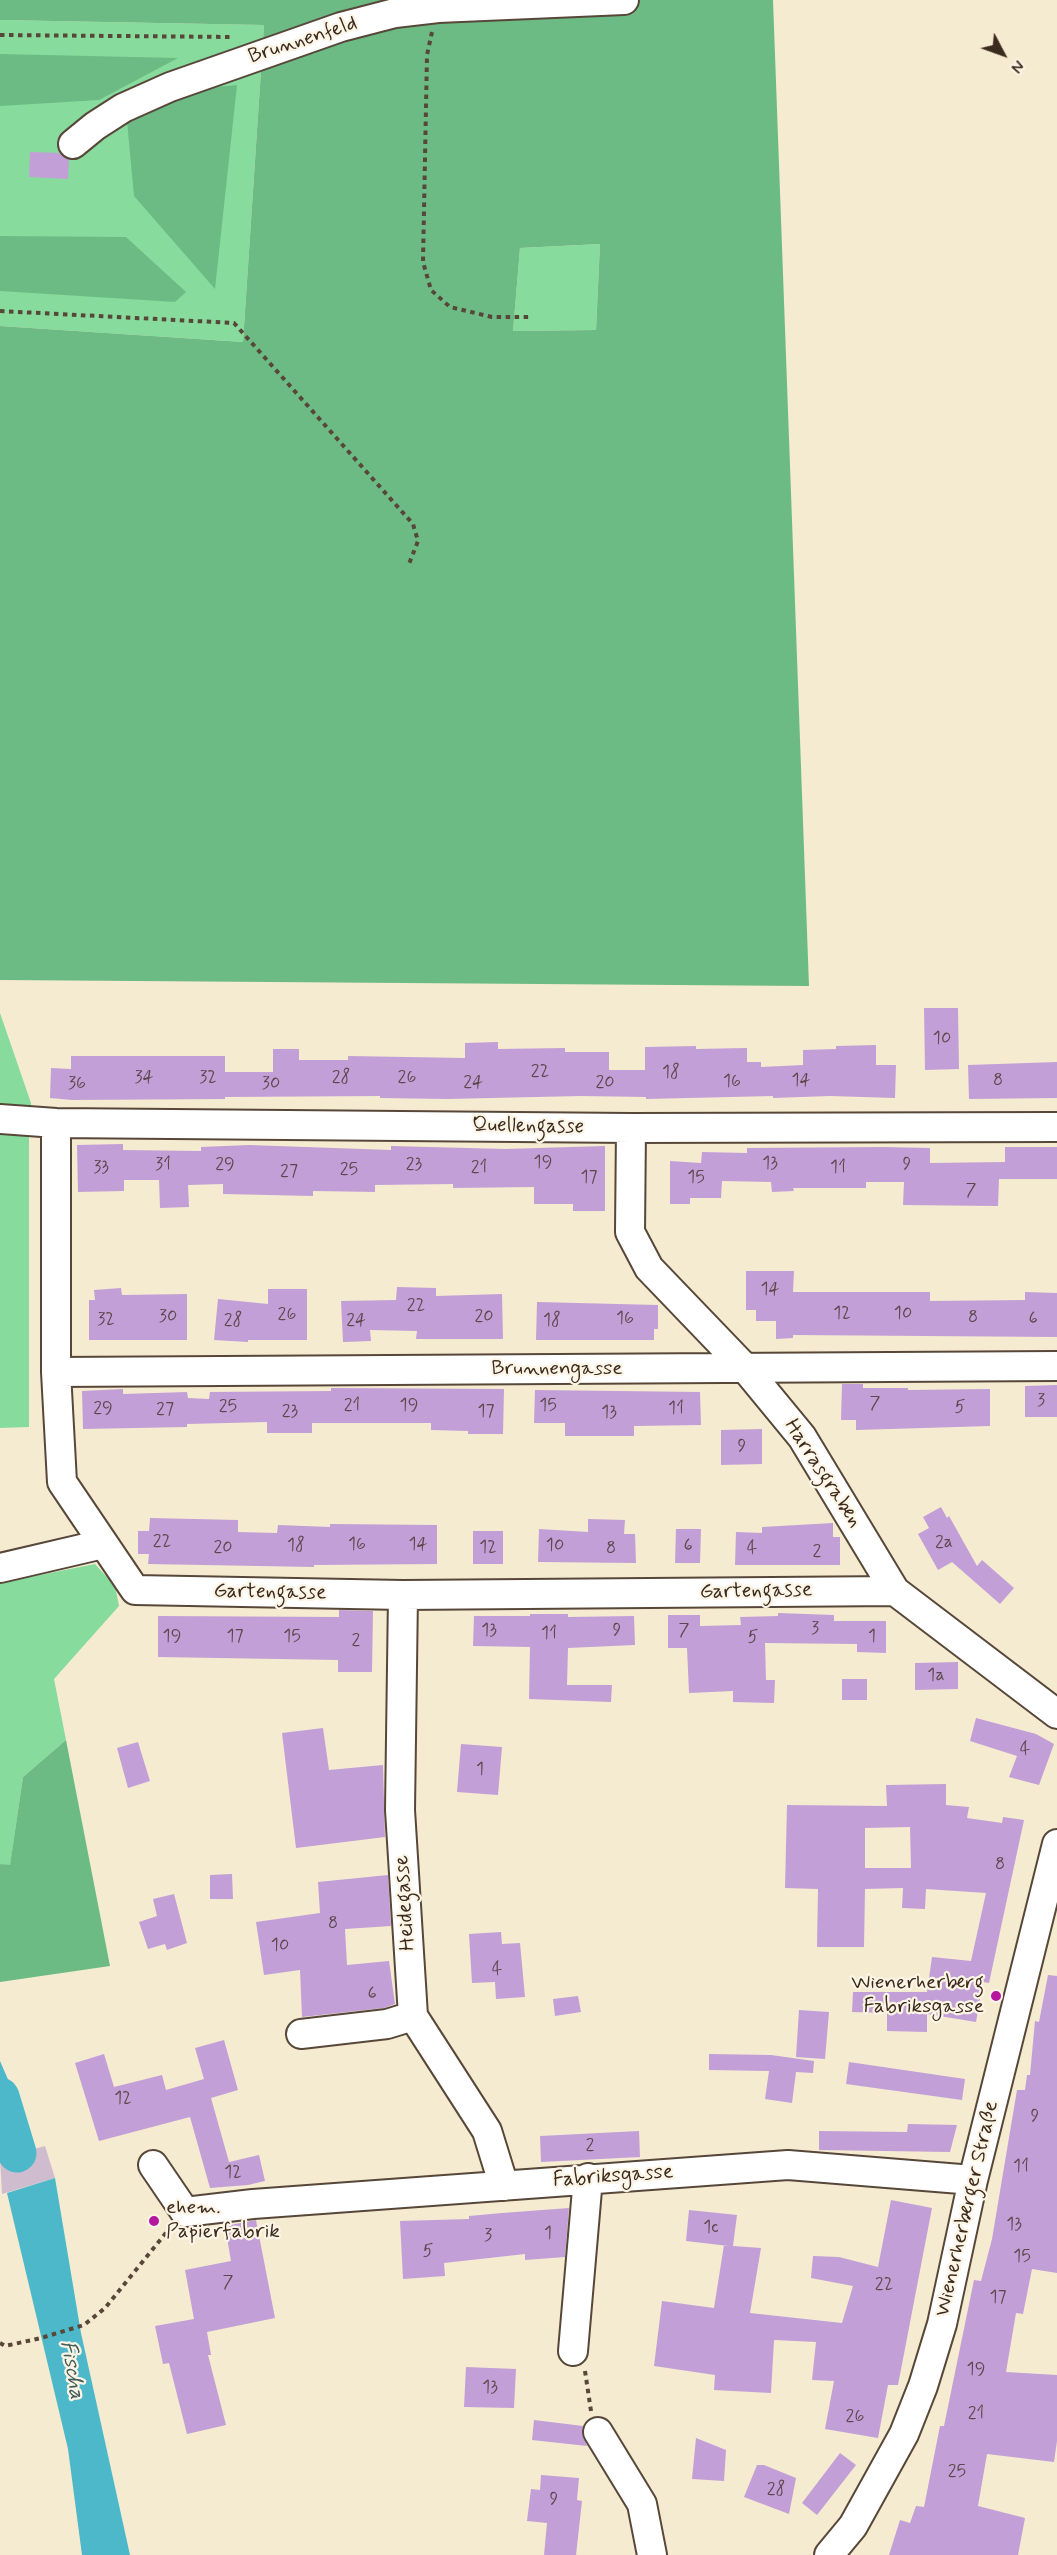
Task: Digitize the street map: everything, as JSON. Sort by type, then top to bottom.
[{"type":"street","name":"Brunnenfeld","points":[[73,144],[123,108],[170,87],[341,27],[395,13],[438,8],[624,0]]},
{"type":"street","name":"Quellengasse","points":[[0,1119],[56,1123],[632,1128],[1057,1127]]},
{"type":"street","name":"Gartengasse","points":[[56,1123],[56,1372],[62,1482],[135,1590],[403,1595],[895,1591]]},
{"type":"street","name":"Harrasgraben","points":[[632,1128],[630,1232],[650,1268],[746,1369],[802,1437],[895,1591],[1057,1714]]},
{"type":"street","name":"Brunnengasse","points":[[56,1372],[1057,1366]]},
{"type":"street","points":[[0,1568],[103,1544]]},
{"type":"street","name":"Heidegasse","points":[[403,1595],[400,1810],[413,2016],[487,2131],[504,2186]]},
{"type":"street","name":"Wienerherberger Straße","points":[[829,2555],[853,2526],[904,2434],[923,2386],[942,2324],[973,2180],[1057,1844]]},
{"type":"street","points":[[301,2034],[387,2024],[413,2016]]},
{"type":"street","points":[[153,2165],[185,2212]]},
{"type":"street","name":"Fabriksgasse","points":[[185,2212],[253,2204],[788,2165],[973,2180]]},
{"type":"street","points":[[573,2351],[588,2178]]},
{"type":"street","points":[[598,2432],[642,2504],[652,2553]]},
{"type":"path","points":[[438,8],[427,56],[423,262],[431,290],[450,307],[492,317],[529,317]]},
{"type":"path","points":[[0,35],[238,37],[270,51]]},
{"type":"path","points":[[0,311],[234,323],[413,524],[418,541],[409,564]]},
{"type":"path","points":[[0,2343],[5,2346],[84,2325],[105,2308],[154,2245],[185,2212]]},
{"type":"path","points":[[573,2351],[585,2364],[588,2404],[598,2432]]},
{"type":"shaded area","points":[[45,2146],[55,2178],[2,2194],[0,2158]]},
{"type":"green space","points":[[0,0],[773,0],[809,986],[0,980],[0,326],[243,342],[264,25],[0,20]],"holes":[[[600,244],[596,330],[513,331],[520,248]]]},
{"type":"green space","points":[[0,20],[264,25],[243,342],[0,326]]},
{"type":"green space","points":[[0,54],[178,58],[99,100],[0,106]]},
{"type":"green space","points":[[237,85],[215,289],[134,196],[127,121],[205,88]]},
{"type":"green space","points":[[0,236],[126,237],[186,292],[175,302],[0,291]]},
{"type":"green space","points":[[600,244],[596,330],[513,331],[520,248]]},
{"type":"green space","points":[[0,1013],[31,1103],[29,1427],[0,1428]]},
{"type":"green space","points":[[95,1564],[115,1586],[119,1606],[54,1679],[66,1740],[23,1777],[10,1866],[0,1864],[0,1583]]},
{"type":"green space","points":[[66,1740],[110,1966],[0,1982],[0,1864],[10,1865],[23,1777]]},
{"type":"water","points":[[0,2061],[13,2091],[19,2137],[0,2142]]},
{"type":"water","points":[[55,2178],[81,2333],[130,2555],[82,2555],[68,2449],[7,2193]]},
{"type":"building","points":[[30,152],[59,153],[69,160],[68,179],[29,177]]},
{"type":"building","points":[[924,1008],[958,1008],[959,1069],[925,1070]]},
{"type":"building","points":[[498,1042],[498,1049],[565,1048],[565,1052],[609,1052],[609,1070],[645,1070],[645,1047],[747,1048],[747,1062],[761,1062],[761,1067],[803,1065],[803,1050],[876,1045],[876,1065],[896,1065],[895,1098],[830,1096],[773,1098],[773,1096],[646,1099],[646,1097],[581,1096],[447,1099],[380,1098],[380,1096],[72,1100],[50,1098],[51,1068],[71,1069],[71,1056],[225,1056],[225,1072],[273,1072],[273,1049],[299,1049],[299,1060],[348,1060],[348,1056],[465,1058],[465,1043]]},
{"type":"building","points":[[1057,1062],[1057,1098],[969,1099],[968,1065]]},
{"type":"building","points":[[123,1144],[123,1150],[201,1151],[201,1147],[249,1145],[391,1150],[391,1146],[505,1149],[605,1146],[605,1211],[573,1211],[573,1204],[534,1204],[534,1187],[453,1188],[453,1184],[375,1185],[375,1192],[313,1191],[313,1196],[223,1194],[223,1184],[188,1185],[189,1207],[160,1208],[159,1180],[124,1180],[124,1191],[78,1192],[77,1145]]},
{"type":"building","points":[[1005,1147],[1057,1147],[1057,1179],[999,1179],[998,1206],[903,1205],[904,1182],[866,1182],[866,1188],[793,1188],[794,1191],[772,1192],[771,1182],[722,1181],[721,1198],[690,1198],[690,1204],[670,1204],[670,1161],[701,1163],[702,1152],[747,1153],[747,1148],[930,1148],[930,1163],[1005,1162]]},
{"type":"building","points":[[746,1271],[794,1271],[793,1292],[930,1292],[930,1301],[1025,1300],[1025,1292],[1057,1293],[1057,1337],[793,1335],[793,1338],[776,1339],[776,1321],[756,1321],[756,1310],[746,1310]]},
{"type":"building","points":[[397,1287],[436,1288],[436,1296],[502,1294],[503,1339],[416,1339],[417,1331],[370,1330],[371,1341],[343,1342],[341,1301],[396,1300]]},
{"type":"building","points":[[121,1288],[122,1295],[187,1294],[187,1340],[89,1340],[89,1300],[95,1300],[94,1290]]},
{"type":"building","points":[[268,1289],[307,1289],[307,1340],[248,1340],[248,1342],[214,1340],[218,1299],[268,1304]]},
{"type":"building","points":[[537,1302],[658,1305],[658,1329],[654,1329],[654,1340],[536,1340]]},
{"type":"building","points":[[842,1384],[863,1384],[863,1388],[908,1388],[908,1390],[990,1389],[990,1426],[856,1430],[856,1420],[841,1420]]},
{"type":"building","points":[[1057,1385],[1057,1417],[1025,1417],[1025,1386]]},
{"type":"building","points":[[331,1388],[504,1389],[503,1434],[468,1434],[468,1431],[431,1430],[431,1423],[312,1423],[312,1433],[267,1433],[267,1422],[187,1424],[187,1427],[83,1429],[82,1391],[123,1389],[123,1394],[187,1392],[188,1398],[209,1399],[210,1392],[331,1391]]},
{"type":"building","points":[[535,1390],[700,1392],[701,1425],[634,1426],[634,1436],[565,1436],[565,1423],[534,1423]]},
{"type":"building","points":[[762,1429],[762,1464],[721,1465],[721,1430]]},
{"type":"building","points":[[941,1507],[947,1518],[949,1516],[977,1566],[982,1560],[1014,1588],[1000,1604],[952,1562],[938,1570],[918,1534],[929,1528],[923,1517]]},
{"type":"building","points":[[150,1518],[238,1520],[238,1532],[277,1533],[278,1525],[330,1527],[330,1524],[437,1525],[437,1564],[314,1565],[314,1567],[148,1564],[149,1554],[138,1554],[138,1531],[149,1531]]},
{"type":"building","points":[[588,1519],[625,1520],[624,1534],[635,1534],[636,1563],[538,1562],[539,1529],[588,1532]]},
{"type":"building","points":[[833,1523],[833,1537],[840,1537],[840,1565],[735,1565],[736,1532],[762,1533],[762,1527]]},
{"type":"building","points":[[676,1529],[701,1529],[700,1563],[675,1563]]},
{"type":"building","points":[[473,1531],[503,1531],[503,1564],[473,1564]]},
{"type":"building","points":[[339,1610],[373,1611],[372,1672],[338,1672],[338,1660],[158,1657],[158,1616],[339,1617]]},
{"type":"building","points":[[778,1613],[834,1615],[834,1621],[886,1621],[886,1653],[857,1652],[857,1644],[765,1643],[766,1680],[775,1680],[774,1703],[733,1702],[733,1691],[689,1693],[687,1648],[668,1648],[668,1615],[700,1615],[700,1626],[741,1625],[740,1617],[778,1616]]},
{"type":"building","points":[[530,1614],[568,1614],[568,1617],[634,1616],[635,1645],[568,1648],[567,1685],[612,1685],[611,1702],[529,1699],[530,1647],[473,1646],[474,1616],[530,1616]]},
{"type":"building","points":[[958,1662],[958,1689],[915,1690],[915,1663]]},
{"type":"building","points":[[842,1679],[867,1679],[867,1700],[842,1700]]},
{"type":"building","points":[[976,1718],[1036,1734],[1054,1744],[1039,1785],[1009,1777],[1017,1756],[970,1741]]},
{"type":"building","points":[[323,1728],[329,1770],[383,1765],[385,1837],[296,1848],[282,1733]]},
{"type":"building","points":[[138,1742],[150,1781],[128,1788],[117,1748]]},
{"type":"building","points":[[461,1744],[502,1747],[498,1795],[457,1792]]},
{"type":"building","points":[[946,1784],[946,1805],[969,1807],[967,1818],[1002,1823],[1003,1817],[1024,1820],[989,1983],[983,1982],[976,2022],[927,2014],[927,2032],[887,2031],[887,2013],[852,2012],[853,1992],[927,1992],[932,1957],[971,1961],[986,1893],[926,1889],[925,1909],[902,1908],[903,1888],[865,1889],[864,1947],[817,1947],[818,1889],[785,1888],[787,1805],[887,1806],[886,1785]],"holes":[[[910,1827],[911,1868],[865,1868],[865,1828]]]},
{"type":"building","points":[[232,1874],[233,1899],[210,1899],[210,1875]]},
{"type":"building","points":[[388,1875],[391,1926],[345,1929],[347,1965],[389,1961],[395,2004],[384,2008],[302,2017],[300,1970],[264,1975],[256,1922],[320,1913],[318,1882]]},
{"type":"building","points":[[174,1894],[187,1943],[167,1950],[165,1944],[148,1949],[139,1922],[157,1916],[153,1899]]},
{"type":"building","points":[[501,1932],[502,1944],[520,1943],[525,1997],[496,1999],[495,1982],[472,1983],[469,1934]]},
{"type":"building","points":[[1048,1975],[1057,1976],[1057,2273],[1032,2269],[1023,2314],[1016,2313],[1006,2372],[1057,2375],[1057,2441],[1054,2462],[987,2454],[978,2506],[1025,2518],[1018,2555],[889,2555],[900,2520],[910,2523],[916,2506],[924,2507],[940,2426],[944,2426],[974,2280],[981,2281],[992,2239],[1017,2090],[1025,2090],[1027,2075],[1030,2075],[1035,2021],[1039,2022]]},
{"type":"building","points":[[578,1996],[581,2012],[555,2016],[553,1999]]},
{"type":"building","points":[[799,2010],[829,2012],[825,2059],[796,2057]]},
{"type":"building","points":[[224,2040],[238,2090],[211,2098],[229,2162],[259,2155],[265,2181],[248,2185],[210,2188],[190,2117],[99,2141],[75,2063],[104,2054],[114,2087],[162,2075],[166,2090],[204,2079],[195,2048]]},
{"type":"building","points":[[709,2054],[771,2055],[814,2061],[813,2073],[796,2072],[792,2103],[765,2099],[769,2071],[709,2070]]},
{"type":"building","points":[[849,2062],[965,2079],[962,2100],[846,2084]]},
{"type":"building","points":[[908,2124],[957,2125],[950,2152],[819,2150],[819,2131],[907,2132]]},
{"type":"building","points":[[639,2131],[640,2157],[541,2162],[540,2136]]},
{"type":"building","points":[[891,2200],[932,2208],[898,2385],[888,2385],[878,2438],[825,2429],[834,2381],[812,2380],[816,2342],[774,2340],[771,2393],[714,2390],[715,2375],[654,2366],[662,2301],[714,2308],[724,2245],[686,2241],[689,2210],[737,2215],[733,2246],[761,2248],[750,2313],[842,2323],[853,2286],[811,2278],[813,2256],[839,2257],[878,2267]]},
{"type":"building","points":[[569,2208],[565,2257],[525,2260],[525,2254],[444,2263],[445,2276],[403,2279],[400,2221],[469,2219],[469,2216]]},
{"type":"building","points":[[256,2220],[275,2318],[207,2332],[211,2355],[208,2355],[226,2425],[187,2434],[169,2363],[163,2364],[155,2326],[194,2319],[185,2270],[231,2261],[225,2226]]},
{"type":"building","points":[[466,2367],[516,2369],[514,2408],[464,2407]]},
{"type":"building","points":[[534,2420],[583,2426],[582,2433],[587,2446],[532,2440]]},
{"type":"building","points":[[696,2438],[726,2450],[724,2481],[692,2479]]},
{"type":"building","points":[[840,2453],[856,2465],[817,2515],[802,2503]]},
{"type":"building","points":[[757,2465],[764,2465],[796,2478],[789,2514],[744,2497]]},
{"type":"building","points":[[541,2475],[579,2478],[577,2500],[582,2501],[576,2555],[544,2555],[547,2523],[527,2521],[531,2489],[540,2490]]},
{"type":"waterway","name":"Fischa","points":[[0,2097],[17,2153]]},
{"type":"place","name":"Wienerherberg Fabriksgasse","points":[[996,1996]]},
{"type":"place","name":"ehem. Papierfabrik","points":[[154,2221]]}]
